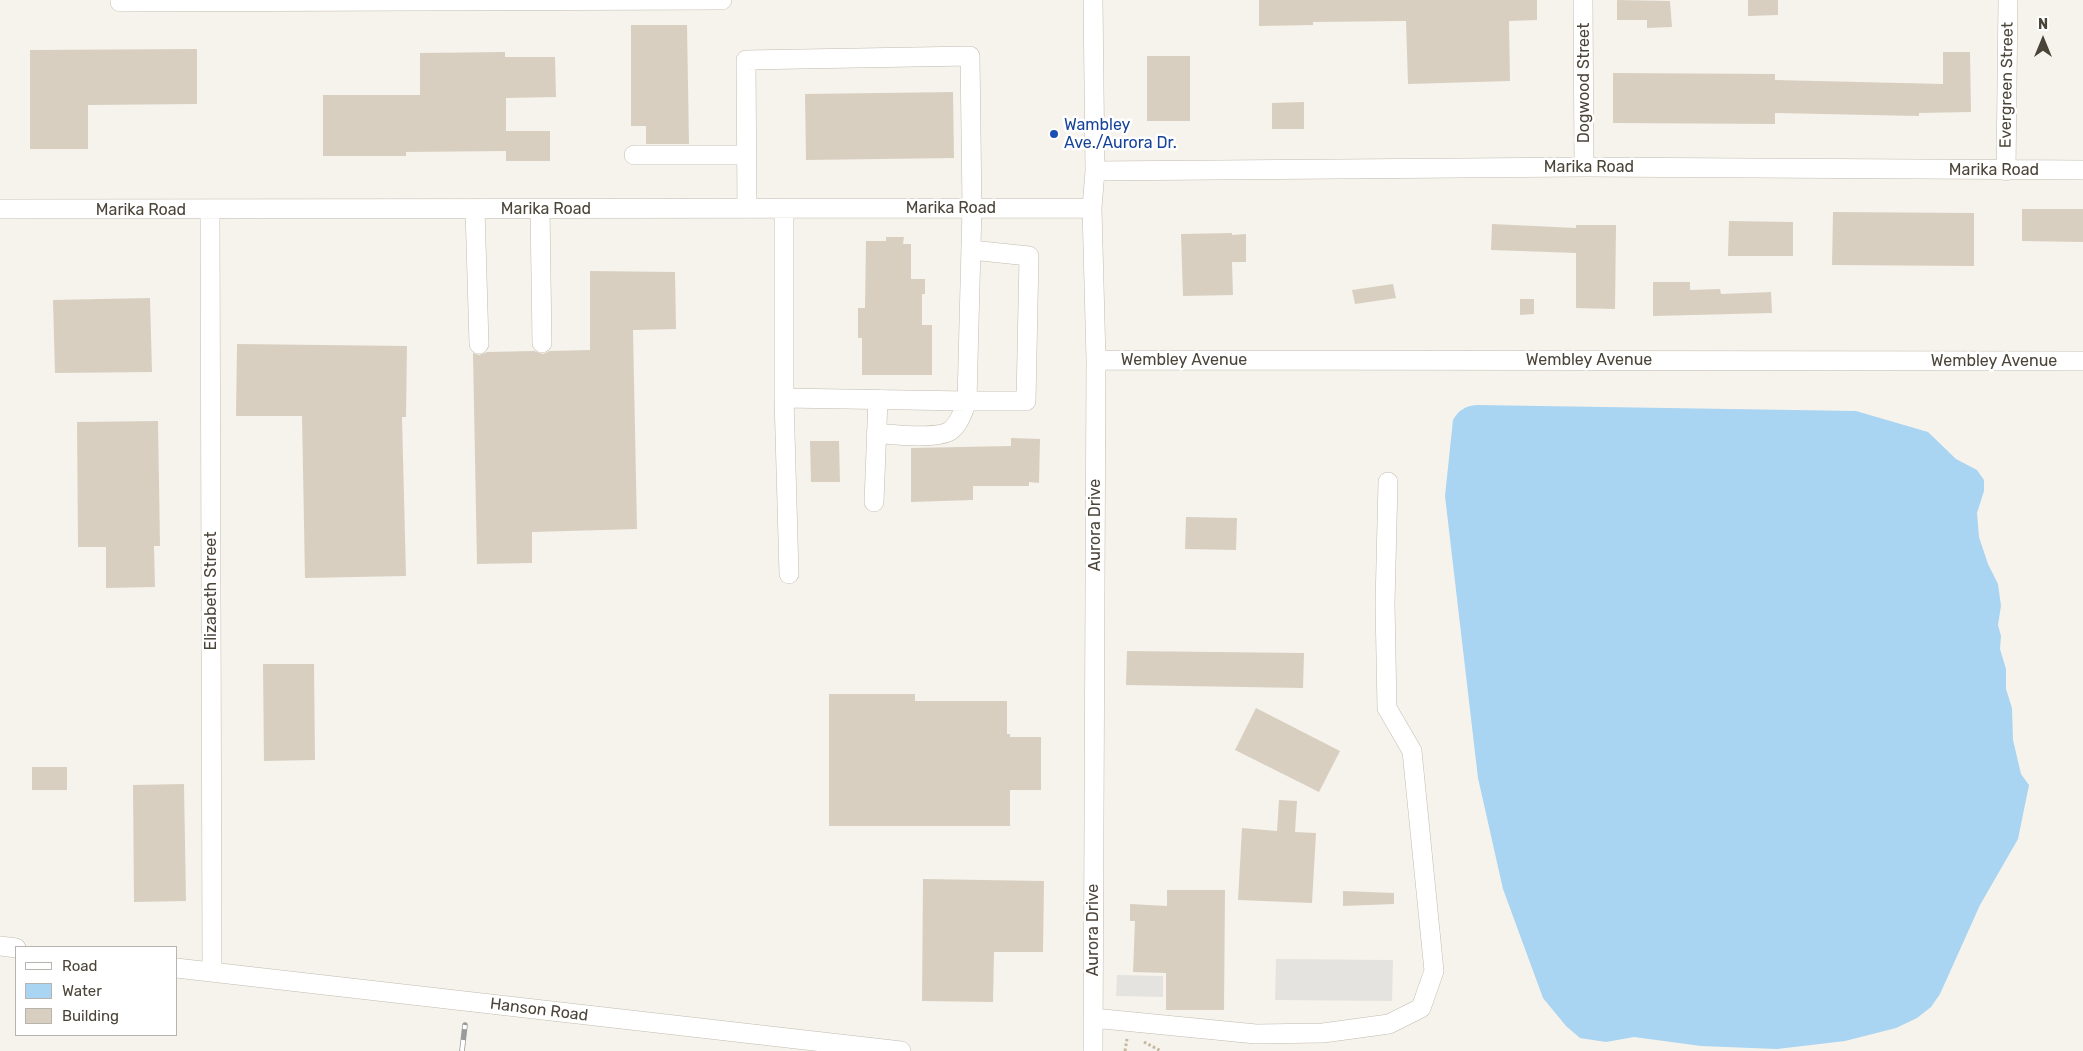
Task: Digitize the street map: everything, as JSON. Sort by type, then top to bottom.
[{"type":"street","points":[[120,1],[722,0]]},
{"type":"street","name":"Aurora Drive","points":[[1093,0],[1095,171],[1092,208],[1096,360],[1093,1051]]},
{"type":"street","name":"Dogwood Street","points":[[1583,0],[1584,167]]},
{"type":"street","name":"Evergreen Street","points":[[2006,171],[2008,0]]},
{"type":"street","points":[[747,209],[746,60],[970,56],[972,208],[967,401],[958,423],[949,432],[912,437],[876,433]]},
{"type":"street","points":[[634,155],[747,155]]},
{"type":"street","name":"Marika Road","points":[[1095,171],[1584,167],[2083,170]]},
{"type":"street","name":"Marika Road","points":[[0,209],[1092,208]]},
{"type":"street","points":[[476,209],[479,344]]},
{"type":"street","points":[[540,209],[542,343]]},
{"type":"street","points":[[784,209],[784,398],[789,574]]},
{"type":"street","name":"Elizabeth Street","points":[[210,210],[212,972]]},
{"type":"street","points":[[784,398],[1026,401],[1029,256],[971,250]]},
{"type":"street","name":"Wembley Avenue","points":[[1096,360],[2083,361]]},
{"type":"street","points":[[874,502],[878,400]]},
{"type":"street","points":[[1093,1018],[1256,1034],[1323,1033],[1389,1024],[1421,1008],[1434,971],[1412,751],[1386,708],[1385,604],[1388,482]]},
{"type":"street","points":[[0,946],[15,948]]},
{"type":"street","name":"Hanson Road","points":[[178,968],[901,1051]]},
{"type":"path","points":[[1124,1051],[1127,1037]]},
{"type":"shaded area","points":[[1276,959],[1393,960],[1392,1001],[1275,1000]]},
{"type":"shaded area","points":[[1117,975],[1163,976],[1163,997],[1116,996]]},
{"type":"water","points":[[1477,405],[1856,411],[1928,432],[1956,459],[1977,470],[1984,480],[1984,491],[1977,513],[1979,537],[1988,564],[1998,584],[2001,606],[1998,625],[2001,636],[2000,649],[2006,669],[2006,689],[2012,708],[2013,740],[2021,774],[2029,785],[2018,839],[1980,905],[1940,994],[1931,1007],[1917,1018],[1896,1028],[1845,1041],[1777,1049],[1701,1046],[1634,1037],[1606,1042],[1580,1038],[1566,1026],[1543,998],[1503,889],[1478,778],[1445,496],[1453,420],[1463,409]]},
{"type":"building","points":[[1259,0],[1537,0],[1537,20],[1509,21],[1510,81],[1408,84],[1406,21],[1313,22],[1313,25],[1259,26]]},
{"type":"building","points":[[1617,0],[1670,1],[1672,27],[1647,28],[1647,20],[1617,20]]},
{"type":"building","points":[[1748,0],[1778,0],[1778,15],[1748,16]]},
{"type":"building","points":[[631,25],[687,25],[689,144],[646,144],[646,126],[631,126]]},
{"type":"building","points":[[197,49],[197,104],[88,105],[88,149],[30,149],[30,50]]},
{"type":"building","points":[[505,52],[505,57],[555,57],[556,97],[506,98],[506,131],[550,131],[550,161],[506,161],[506,151],[406,152],[406,156],[323,156],[323,95],[420,95],[420,53]]},
{"type":"building","points":[[1943,52],[1970,52],[1971,112],[1919,113],[1919,116],[1775,113],[1775,124],[1613,123],[1613,73],[1775,74],[1775,80],[1943,84]]},
{"type":"building","points":[[1147,56],[1190,56],[1190,121],[1147,121]]},
{"type":"building","points":[[953,92],[954,158],[806,160],[805,94]]},
{"type":"building","points":[[1304,102],[1304,129],[1272,129],[1272,103]]},
{"type":"building","points":[[2022,209],[2083,209],[2083,242],[2022,241]]},
{"type":"building","points":[[1833,212],[1974,213],[1974,266],[1832,265]]},
{"type":"building","points":[[1729,221],[1793,222],[1793,256],[1728,256]]},
{"type":"building","points":[[1492,224],[1576,228],[1576,225],[1616,225],[1615,309],[1576,308],[1576,253],[1491,250]]},
{"type":"building","points":[[1232,233],[1232,235],[1246,234],[1246,262],[1232,262],[1233,295],[1183,296],[1181,234]]},
{"type":"building","points":[[886,237],[904,237],[903,244],[911,244],[911,279],[925,279],[925,294],[922,294],[922,325],[932,325],[932,375],[862,375],[862,338],[858,338],[858,308],[865,308],[866,241],[886,241]]},
{"type":"building","points":[[590,271],[675,272],[676,329],[633,330],[637,529],[532,532],[532,563],[477,564],[473,353],[479,355],[487,352],[534,351],[543,354],[550,351],[590,350]]},
{"type":"building","points":[[1653,282],[1690,282],[1690,290],[1720,289],[1721,294],[1771,292],[1772,313],[1653,316]]},
{"type":"building","points":[[1393,284],[1396,298],[1355,304],[1352,290]]},
{"type":"building","points":[[150,298],[152,372],[55,373],[53,300]]},
{"type":"building","points":[[1520,299],[1534,299],[1534,314],[1520,315]]},
{"type":"building","points":[[237,344],[407,346],[406,417],[402,417],[406,576],[305,578],[302,416],[236,416]]},
{"type":"building","points":[[158,421],[160,546],[154,546],[155,587],[106,588],[106,547],[78,547],[77,422]]},
{"type":"building","points":[[1011,438],[1040,439],[1039,483],[1029,482],[1029,486],[973,486],[973,500],[911,502],[911,448],[1011,446]]},
{"type":"building","points":[[810,441],[839,441],[840,482],[811,482]]},
{"type":"building","points":[[1186,517],[1237,518],[1236,550],[1185,549]]},
{"type":"building","points":[[1127,651],[1304,653],[1303,688],[1126,685]]},
{"type":"building","points":[[263,664],[314,664],[315,760],[264,761]]},
{"type":"building","points":[[829,694],[915,694],[915,701],[1007,701],[1007,734],[1010,734],[1010,737],[1041,737],[1041,790],[1010,790],[1010,826],[829,826]]},
{"type":"building","points":[[1256,708],[1340,751],[1319,792],[1235,750]]},
{"type":"building","points":[[32,767],[67,767],[67,790],[32,790]]},
{"type":"building","points":[[184,784],[186,901],[134,902],[133,785]]},
{"type":"building","points":[[1279,800],[1297,801],[1295,832],[1316,833],[1312,903],[1238,900],[1242,828],[1277,831]]},
{"type":"building","points":[[923,879],[1044,881],[1043,952],[994,952],[993,1002],[922,1001]]},
{"type":"building","points":[[1167,890],[1225,890],[1224,1010],[1166,1010],[1166,973],[1133,972],[1135,921],[1130,921],[1130,904],[1167,906]]},
{"type":"building","points":[[1343,891],[1394,893],[1394,904],[1343,906]]},
{"type":"railway","points":[[462,1051],[465,1025]]},
{"type":"place","name":"Wambley Ave./Aurora Dr.","points":[[1054,134]]}]
